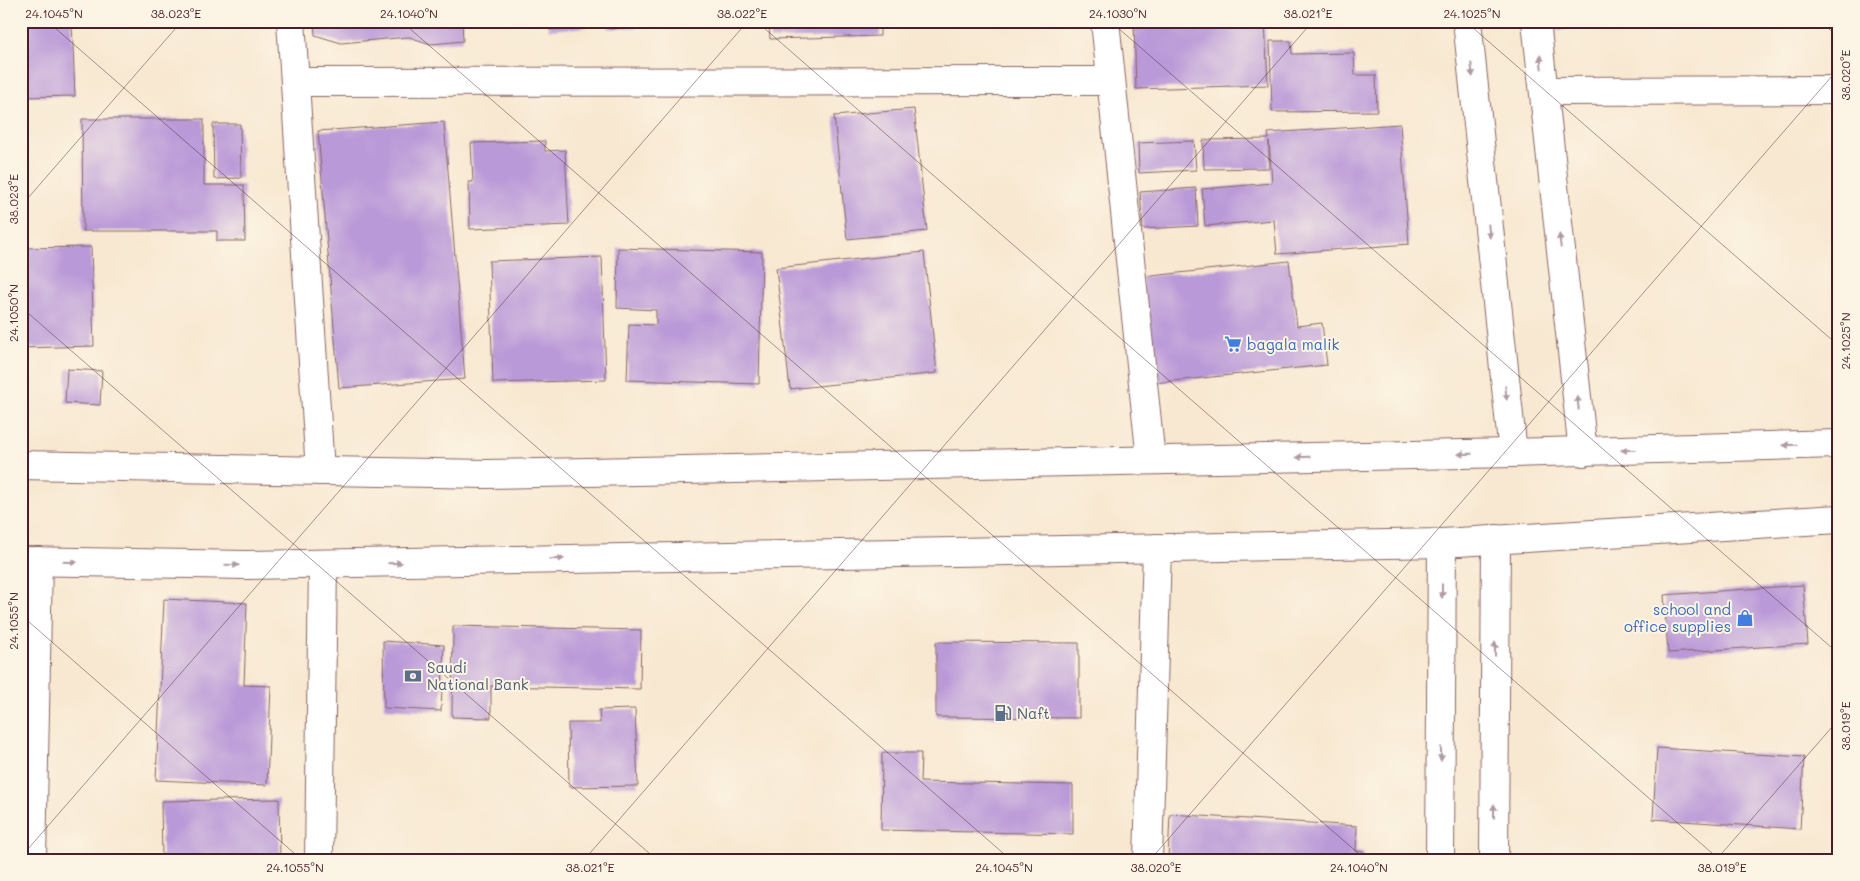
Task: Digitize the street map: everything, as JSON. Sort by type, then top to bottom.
[{"type":"street","points":[[291,21],[320,470]]},
{"type":"street","points":[[1105,21],[1150,460]]},
{"type":"street","points":[[1467,21],[1513,453]]},
{"type":"street","points":[[1536,21],[1583,452]]},
{"type":"street","points":[[295,82],[1111,81]]},
{"type":"street","points":[[1544,90],[1839,90]]},
{"type":"street","points":[[21,464],[486,474],[1583,452],[1839,444]]},
{"type":"street","points":[[32,860],[29,561],[246,565],[1442,543],[1839,519]]},
{"type":"street","points":[[1494,860],[1496,539]]},
{"type":"street","points":[[1440,860],[1442,543]]},
{"type":"street","points":[[1148,860],[1157,548]]},
{"type":"street","points":[[319,860],[323,564]]},
{"type":"building","points":[[21,21],[72,21],[75,96],[21,97]]},
{"type":"building","points":[[314,21],[462,21],[463,41],[431,44],[409,37],[341,43],[315,35]]},
{"type":"building","points":[[548,21],[588,21],[586,27],[549,30]]},
{"type":"building","points":[[608,21],[720,21],[720,23],[609,29]]},
{"type":"building","points":[[769,21],[880,21],[880,36],[770,39]]},
{"type":"building","points":[[1134,21],[1265,21],[1268,85],[1136,89]]},
{"type":"building","points":[[1555,21],[1607,21],[1607,22],[1557,31]]},
{"type":"building","points":[[1270,41],[1291,41],[1292,54],[1354,53],[1355,75],[1376,75],[1377,111],[1272,112]]},
{"type":"building","points":[[914,109],[927,231],[847,239],[834,116]]},
{"type":"building","points":[[82,119],[204,119],[204,185],[244,185],[245,241],[217,241],[217,231],[83,231]]},
{"type":"building","points":[[444,122],[465,379],[339,388],[318,131]]},
{"type":"building","points":[[213,124],[240,124],[241,178],[214,179]]},
{"type":"building","points":[[1400,124],[1409,244],[1277,254],[1274,220],[1205,226],[1202,189],[1272,183],[1269,141],[1269,168],[1204,169],[1203,140],[1269,139],[1268,133]]},
{"type":"building","points":[[545,141],[545,151],[565,150],[569,225],[470,229],[469,182],[473,182],[471,143]]},
{"type":"building","points":[[1194,141],[1196,170],[1139,173],[1138,143]]},
{"type":"building","points":[[1196,188],[1198,226],[1143,229],[1140,192]]},
{"type":"building","points":[[91,247],[94,346],[21,348],[21,248]]},
{"type":"building","points":[[618,248],[762,252],[759,384],[627,380],[629,324],[656,325],[656,310],[617,308]]},
{"type":"building","points":[[924,252],[937,373],[790,389],[776,268]]},
{"type":"building","points":[[602,257],[606,380],[493,383],[489,261]]},
{"type":"building","points":[[1289,261],[1297,326],[1322,323],[1327,365],[1154,383],[1142,277]]},
{"type":"building","points":[[67,369],[102,371],[100,405],[65,403]]},
{"type":"building","points":[[1803,585],[1808,644],[1668,653],[1664,595]]},
{"type":"building","points":[[164,599],[247,603],[244,685],[271,686],[267,785],[156,780]]},
{"type":"building","points":[[453,626],[641,630],[640,689],[491,686],[491,718],[452,717]]},
{"type":"building","name":"Saudi National Bank","points":[[383,641],[444,645],[441,711],[384,708]]},
{"type":"building","points":[[936,642],[1079,643],[1079,718],[936,717]]},
{"type":"building","points":[[635,709],[638,786],[569,787],[568,723],[600,723],[599,710]]},
{"type":"building","points":[[1657,748],[1804,757],[1800,829],[1653,819]]},
{"type":"building","points":[[882,753],[921,753],[920,782],[1073,785],[1073,834],[881,830]]},
{"type":"building","points":[[279,799],[280,860],[162,860],[161,801]]},
{"type":"building","points":[[1170,814],[1357,826],[1356,851],[1364,852],[1363,860],[1168,860]]},
{"type":"place","name":"bagala malik","points":[[1233,344]]},
{"type":"place","name":"school and office supplies","points":[[1745,618]]},
{"type":"place","name":"Saudi National Bank","points":[[413,676]]},
{"type":"place","name":"Naft","points":[[1003,713]]}]
